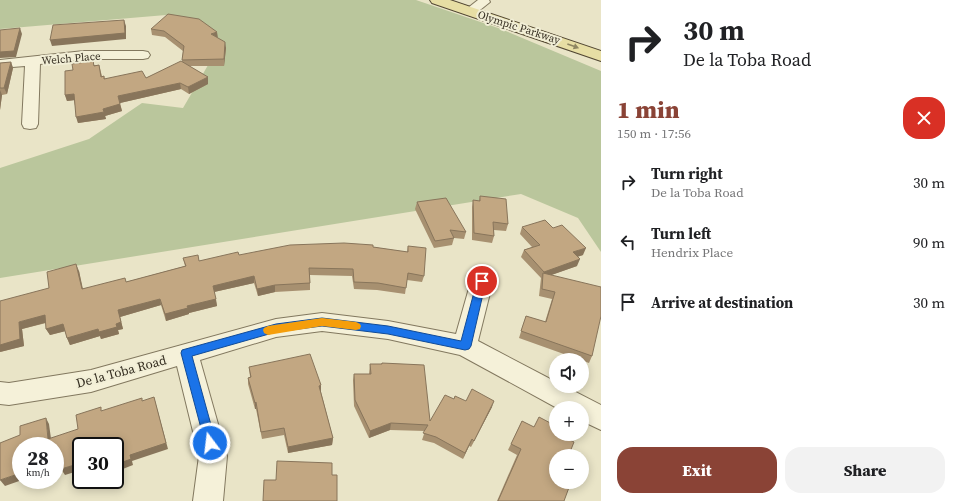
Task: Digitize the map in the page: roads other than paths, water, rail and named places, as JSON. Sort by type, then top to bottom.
[{"type":"main road","name":"Olympic Parkway","points":[[437,0],[479,3],[513,11]]},
{"type":"main road","name":"Olympic Parkway","points":[[479,3],[601,56]]},
{"type":"street","name":"Welch Place","points":[[0,64],[84,55],[143,55]]},
{"type":"street","points":[[30,124],[33,61]]},
{"type":"street","points":[[465,346],[482,281]]},
{"type":"street","name":"De la Toba Road","points":[[0,393],[9,394],[91,381],[276,328],[322,322],[388,330],[465,346],[569,401]]},
{"type":"street","points":[[186,353],[213,456],[208,501]]},
{"type":"street","name":"De la Toba Road","points":[[589,412],[601,418]]}]
